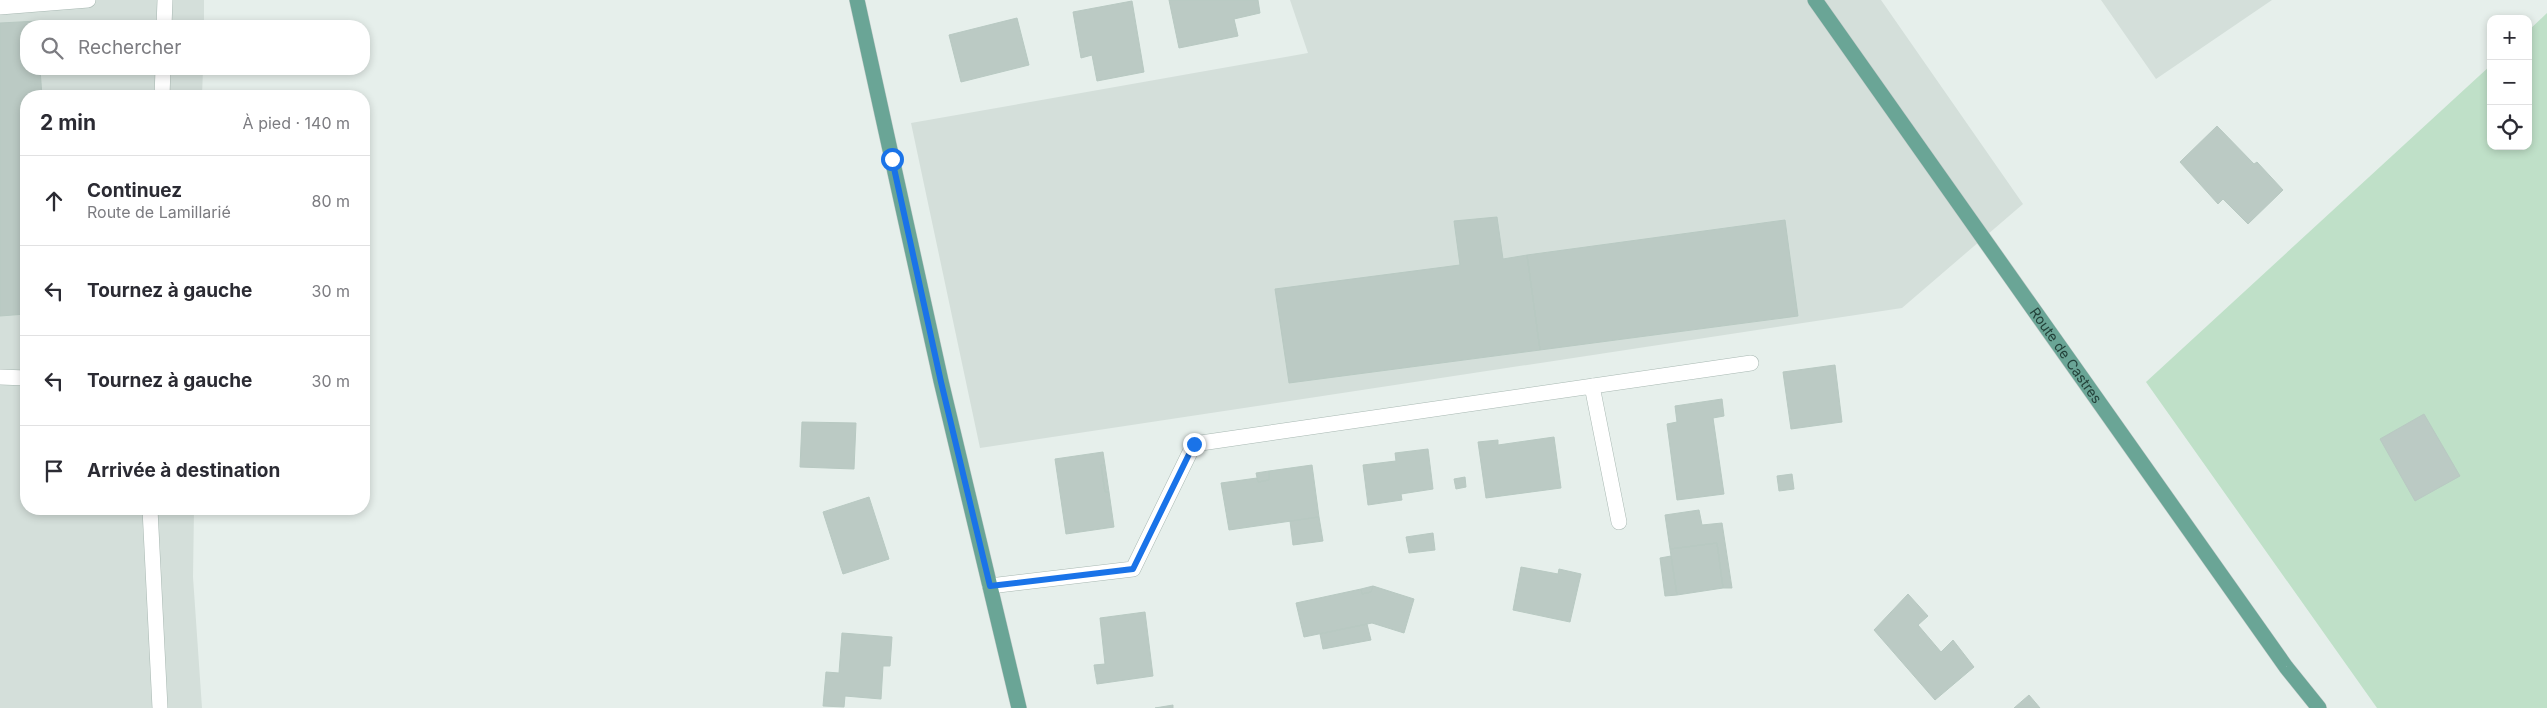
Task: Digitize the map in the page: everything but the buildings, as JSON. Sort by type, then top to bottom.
[{"type":"main road","points":[[857,0],[941,382],[1019,708]]},
{"type":"main road","name":"Route de Castres","points":[[1815,0],[2286,667],[2319,708]]},
{"type":"street","points":[[0,8],[88,0]]},
{"type":"street","points":[[164,20],[165,0]]},
{"type":"street","points":[[162,90],[163,75]]},
{"type":"street","points":[[990,586],[1133,569],[1194,444],[1751,364]]},
{"type":"street","points":[[0,377],[20,378]]},
{"type":"street","points":[[1592,386],[1619,522]]},
{"type":"street","points":[[150,515],[160,708]]},
{"type":"shaded area","points":[[0,0],[204,0],[204,20],[20,20],[20,75],[203,75],[202,90],[20,90],[20,515],[194,515],[193,577],[202,708],[0,708]]},
{"type":"shaded area","points":[[1290,0],[1881,0],[2023,204],[1902,308],[980,448],[911,123],[1308,53]]},
{"type":"shaded area","points":[[2101,0],[2272,0],[2156,79]]},
{"type":"green space","points":[[2547,13],[2547,708],[2377,708],[2146,382],[2487,69],[2487,150],[2532,150],[2532,27]]},
{"type":"route","points":[[892,159],[941,382],[990,586],[1133,569],[1194,444]]}]
